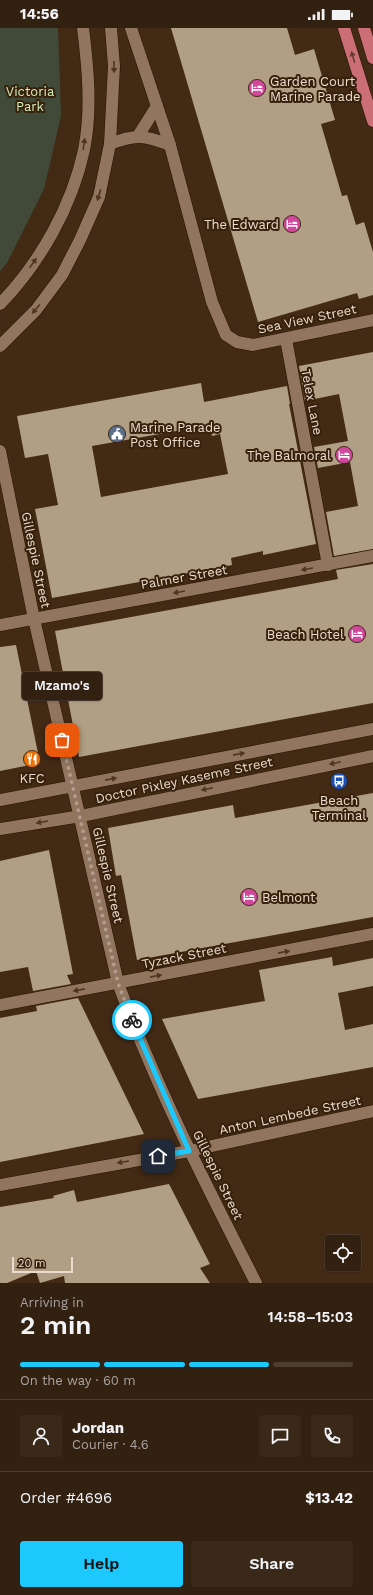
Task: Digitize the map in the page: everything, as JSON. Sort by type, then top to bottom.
[{"type":"main road","points":[[344,28],[373,121]]},
{"type":"main road","points":[[364,28],[373,58]]},
{"type":"street","points":[[0,304],[12,292],[59,221],[84,150],[88,118],[87,59],[84,28]]},
{"type":"street","points":[[0,346],[36,310],[62,275],[80,240],[99,197],[110,144],[114,66],[110,28]]},
{"type":"street","points":[[131,28],[170,145]]},
{"type":"street","points":[[138,136],[157,106]]},
{"type":"street","points":[[110,144],[128,137],[138,136],[149,137],[170,145]]},
{"type":"street","name":"Sea View Street","points":[[170,145],[212,302],[226,335],[237,342],[253,345],[373,320]]},
{"type":"street","name":"Telex Lane","points":[[286,339],[328,565]]},
{"type":"street","name":"Gillespie Street","points":[[0,451],[34,619],[118,983],[137,1036],[189,1151],[256,1283]]},
{"type":"street","name":"Palmer Street","points":[[0,625],[373,556]]},
{"type":"street","name":"Doctor Pixley Kaseme Street","points":[[0,800],[373,728]]},
{"type":"street","name":"Doctor Pixley Kaseme Street","points":[[0,829],[80,816],[373,756]]},
{"type":"street","name":"Tyzack Street","points":[[0,1005],[373,934]]},
{"type":"street","name":"Anton Lembede Street","points":[[0,1185],[189,1151],[373,1111]]},
{"type":"green space","name":"Victoria Park","points":[[0,28],[58,28],[61,116],[44,189],[7,263],[0,271]]},
{"type":"building","points":[[171,28],[287,28],[295,55],[314,49],[335,120],[321,124],[342,196],[347,195],[356,225],[364,222],[373,252],[373,295],[359,299],[357,293],[258,322]]},
{"type":"building","name":"The Balmoral","points":[[373,352],[373,549],[334,556],[326,512],[358,506],[350,462],[318,468],[314,447],[348,441],[339,394],[305,401],[299,366]]},
{"type":"building","points":[[201,383],[204,402],[287,386],[289,404],[316,544],[263,555],[263,551],[231,558],[232,565],[52,598],[35,509],[58,505],[48,454],[25,458],[17,416]],"holes":[[[210,425],[212,436],[220,434],[228,474],[101,497],[92,446]]]},
{"type":"building","points":[[373,564],[373,703],[79,757],[55,631],[338,579],[336,570]]},
{"type":"building","points":[[16,645],[40,763],[0,771],[0,647]]},
{"type":"building","name":"Belmont","points":[[373,793],[373,917],[137,960],[121,875],[116,876],[108,828],[233,805],[235,818]]},
{"type":"building","points":[[49,850],[73,974],[67,975],[71,984],[33,991],[28,967],[0,972],[0,861]]},
{"type":"building","points":[[332,957],[333,966],[373,958],[373,986],[338,993],[345,1030],[373,1024],[373,1067],[198,1099],[162,1019],[265,1001],[259,970]]},
{"type":"building","points":[[78,998],[144,1134],[0,1162],[0,1018],[37,1011],[36,1006]]},
{"type":"building","points":[[169,1184],[210,1264],[200,1268],[210,1283],[65,1283],[64,1276],[40,1283],[36,1271],[7,1283],[0,1283],[0,1207],[54,1198],[53,1196],[74,1190],[77,1202]]},
{"type":"way so far","points":[[62,740],[118,983],[132,1020]]},
{"type":"place","name":"Garden Court Marine Parade","points":[[257,88]]},
{"type":"place","name":"The Edward","points":[[292,224]]},
{"type":"place","name":"Marine Parade Post Office","points":[[117,434]]},
{"type":"place","name":"The Balmoral","points":[[344,455]]},
{"type":"place","name":"Beach Hotel","points":[[357,634]]},
{"type":"place","name":"Mzamo's","points":[[62,740]]},
{"type":"place","name":"KFC","points":[[32,759]]},
{"type":"place","name":"Beach Terminal","points":[[339,781]]},
{"type":"place","name":"Belmont","points":[[249,897]]},
{"type":"route","points":[[132,1020],[137,1036],[189,1151],[158,1156]]}]
